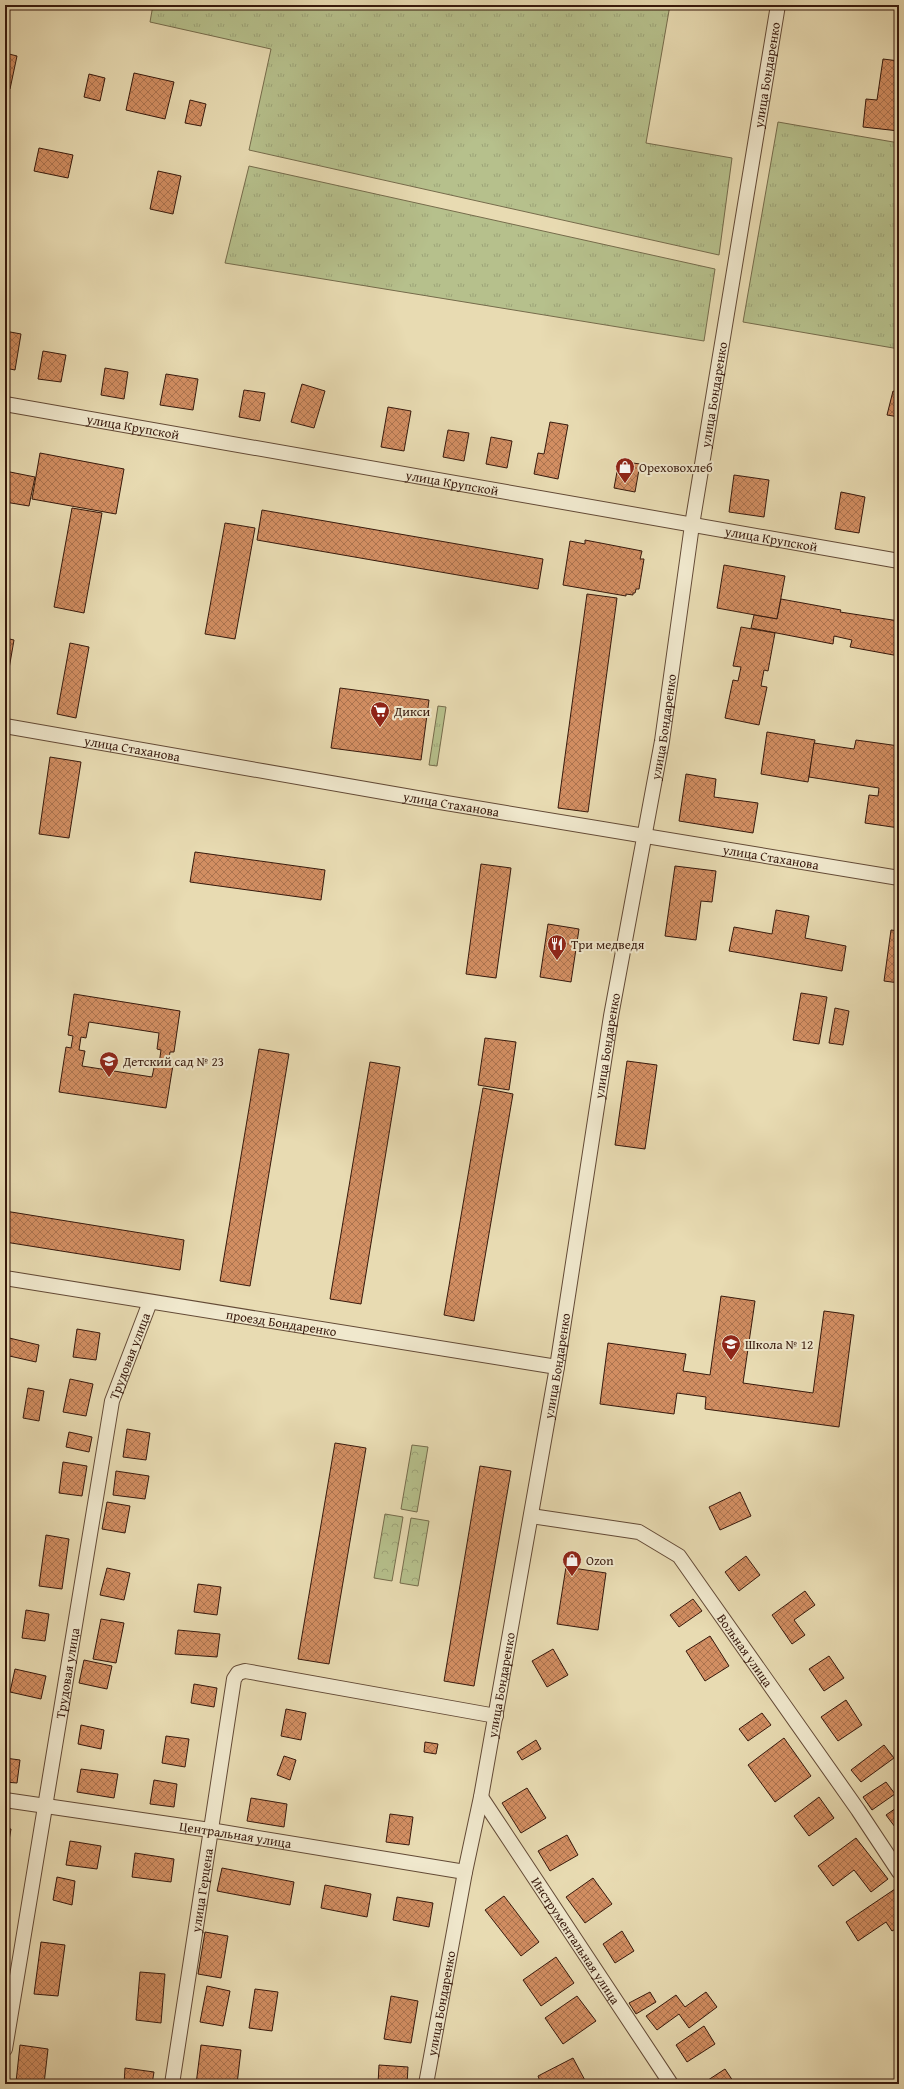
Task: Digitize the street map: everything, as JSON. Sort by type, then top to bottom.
[{"type":"street","name":"улица Бондаренко","points":[[426,2084],[465,1872],[496,1716],[557,1367],[611,1016],[662,741],[692,525],[778,5]]},
{"type":"street","name":"улица Крупской","points":[[5,404],[899,561]]},
{"type":"street","name":"улица Стаханова","points":[[5,726],[644,837],[899,878]]},
{"type":"street","name":"проезд Бондаренко","points":[[5,1278],[557,1367]]},
{"type":"street","name":"Трудовая улица","points":[[5,2049],[112,1401],[150,1302]]},
{"type":"street","name":"Вольная улица","points":[[531,1516],[639,1532],[679,1556],[858,1810],[899,1872]]},
{"type":"street","name":"улица Герцена","points":[[172,2084],[234,1679],[238,1673],[245,1671],[496,1716]]},
{"type":"street","name":"Инструментальная улица","points":[[481,1797],[671,2084]]},
{"type":"street","name":"Центральная улица","points":[[5,1800],[210,1830],[465,1872]]},
{"type":"green space","points":[[153,5],[670,5],[646,143],[732,158],[719,255],[249,150],[271,49],[150,22]]},
{"type":"green space","points":[[778,122],[899,143],[899,349],[743,322]]},
{"type":"green space","points":[[249,166],[715,269],[704,341],[225,263]]},
{"type":"green space","points":[[438,706],[446,707],[437,766],[429,765]]},
{"type":"green space","points":[[412,1445],[428,1447],[417,1512],[401,1509]]},
{"type":"green space","points":[[385,1514],[403,1517],[392,1581],[374,1578]]},
{"type":"green space","points":[[411,1518],[429,1521],[418,1586],[400,1583]]},
{"type":"building","points":[[5,53],[17,56],[10,89],[5,88]]},
{"type":"building","points":[[883,59],[899,61],[899,131],[863,127],[866,99],[877,100]]},
{"type":"building","points":[[134,73],[174,82],[165,119],[126,110]]},
{"type":"building","points":[[89,74],[105,78],[100,101],[84,97]]},
{"type":"building","points":[[190,100],[206,104],[201,126],[185,123]]},
{"type":"building","points":[[39,148],[73,155],[68,178],[34,171]]},
{"type":"building","points":[[158,171],[181,176],[173,214],[150,209]]},
{"type":"building","points":[[5,331],[21,334],[15,370],[5,368]]},
{"type":"building","points":[[43,351],[66,355],[61,382],[38,379]]},
{"type":"building","points":[[105,368],[128,372],[124,399],[101,395]]},
{"type":"building","points":[[166,374],[198,379],[193,410],[160,405]]},
{"type":"building","points":[[302,384],[325,391],[314,428],[291,422]]},
{"type":"building","points":[[244,390],[265,393],[260,421],[239,417]]},
{"type":"building","points":[[893,391],[899,393],[899,417],[887,415]]},
{"type":"building","points":[[388,407],[411,411],[404,451],[381,447]]},
{"type":"building","points":[[550,422],[568,425],[558,479],[534,474],[538,453],[544,454]]},
{"type":"building","points":[[448,430],[469,433],[464,461],[443,457]]},
{"type":"building","points":[[491,437],[512,441],[507,468],[486,464]]},
{"type":"building","points":[[40,453],[124,469],[116,514],[32,499]]},
{"type":"building","points":[[619,461],[640,464],[635,492],[614,488]]},
{"type":"building","points":[[5,471],[35,477],[29,506],[5,502]]},
{"type":"building","points":[[734,475],[769,480],[764,517],[729,512]]},
{"type":"building","points":[[841,492],[865,497],[859,533],[835,529]]},
{"type":"building","points":[[72,508],[102,513],[84,613],[54,607]]},
{"type":"building","points":[[262,510],[543,559],[538,589],[257,540]]},
{"type":"building","points":[[225,523],[255,528],[235,639],[205,634]]},
{"type":"building","points":[[585,540],[642,551],[640,559],[644,559],[639,589],[636,589],[633,595],[626,594],[626,596],[563,585],[570,541],[585,544]]},
{"type":"building","points":[[724,565],[785,576],[777,619],[717,608]]},
{"type":"building","points":[[587,594],[617,598],[588,812],[558,808]]},
{"type":"building","points":[[781,599],[841,610],[840,612],[899,621],[899,656],[850,647],[852,640],[834,636],[833,644],[751,628],[754,615],[777,619]]},
{"type":"building","points":[[741,627],[775,633],[768,671],[764,670],[761,686],[767,687],[759,725],[725,718],[733,680],[738,681],[741,667],[733,666]]},
{"type":"building","points":[[5,638],[14,640],[5,692]]},
{"type":"building","points":[[70,643],[89,647],[76,718],[57,714]]},
{"type":"building","points":[[340,688],[429,700],[421,760],[331,748]]},
{"type":"building","points":[[767,732],[815,740],[808,782],[761,774]]},
{"type":"building","points":[[856,740],[899,746],[899,828],[865,823],[869,795],[878,796],[879,788],[809,777],[814,743],[854,749]]},
{"type":"building","points":[[50,757],[81,762],[69,838],[39,834]]},
{"type":"building","points":[[686,774],[716,779],[714,797],[758,803],[753,833],[679,821]]},
{"type":"building","points":[[195,852],[325,870],[321,900],[190,882]]},
{"type":"building","points":[[481,864],[511,868],[496,978],[466,974]]},
{"type":"building","points":[[675,866],[716,871],[712,902],[701,901],[696,940],[665,936]]},
{"type":"building","points":[[776,910],[809,916],[805,938],[846,946],[842,971],[729,951],[734,927],[772,934]]},
{"type":"building","points":[[548,924],[579,929],[571,982],[540,977]]},
{"type":"building","points":[[891,930],[899,931],[899,983],[884,981]]},
{"type":"building","points":[[801,993],[827,997],[819,1044],[793,1040]]},
{"type":"building","points":[[74,994],[180,1011],[174,1052],[170,1052],[168,1065],[173,1065],[166,1108],[59,1092],[66,1047],[71,1048],[73,1036],[68,1035]],"holes":[[[89,1022],[159,1033],[157,1049],[161,1050],[159,1064],[155,1063],[152,1077],[82,1066],[85,1051],[79,1050],[81,1037],[86,1038]]]},
{"type":"building","points":[[835,1008],[849,1011],[843,1045],[829,1043]]},
{"type":"building","points":[[485,1038],[516,1042],[509,1090],[478,1085]]},
{"type":"building","points":[[259,1049],[289,1054],[250,1286],[220,1281]]},
{"type":"building","points":[[627,1061],[657,1065],[645,1149],[615,1145]]},
{"type":"building","points":[[370,1062],[400,1067],[361,1304],[330,1299]]},
{"type":"building","points":[[483,1088],[513,1094],[474,1321],[444,1315]]},
{"type":"building","points":[[5,1211],[184,1240],[180,1270],[5,1242]]},
{"type":"building","points":[[721,1296],[755,1301],[743,1383],[813,1393],[824,1311],[854,1315],[839,1427],[705,1409],[706,1397],[677,1393],[674,1414],[600,1404],[608,1343],[686,1354],[683,1371],[710,1375]]},
{"type":"building","points":[[77,1329],[100,1333],[96,1360],[73,1357]]},
{"type":"building","points":[[5,1337],[39,1345],[36,1362],[5,1355]]},
{"type":"building","points":[[70,1379],[93,1384],[86,1416],[63,1412]]},
{"type":"building","points":[[28,1388],[44,1391],[39,1421],[23,1418]]},
{"type":"building","points":[[127,1429],[150,1433],[146,1460],[123,1457]]},
{"type":"building","points":[[69,1432],[92,1437],[89,1452],[66,1447]]},
{"type":"building","points":[[335,1443],[366,1448],[329,1664],[298,1659]]},
{"type":"building","points":[[63,1462],[87,1466],[82,1496],[59,1493]]},
{"type":"building","points":[[480,1466],[511,1471],[474,1686],[444,1681]]},
{"type":"building","points":[[116,1471],[149,1476],[145,1499],[113,1495]]},
{"type":"building","points":[[740,1492],[751,1516],[720,1530],[709,1507]]},
{"type":"building","points":[[107,1502],[130,1506],[125,1533],[102,1529]]},
{"type":"building","points":[[46,1535],[69,1539],[62,1589],[39,1586]]},
{"type":"building","points":[[746,1556],[760,1575],[739,1591],[725,1572]]},
{"type":"building","points":[[566,1567],[606,1573],[598,1630],[557,1624]]},
{"type":"building","points":[[107,1568],[130,1573],[124,1600],[100,1595]]},
{"type":"building","points":[[198,1584],[221,1587],[217,1615],[194,1612]]},
{"type":"building","points":[[805,1591],[815,1605],[794,1620],[805,1635],[792,1644],[772,1615]]},
{"type":"building","points":[[693,1599],[702,1611],[679,1627],[670,1615]]},
{"type":"building","points":[[26,1610],[49,1614],[45,1641],[22,1638]]},
{"type":"building","points":[[101,1619],[124,1623],[116,1663],[93,1659]]},
{"type":"building","points":[[178,1630],[220,1634],[217,1657],[175,1654]]},
{"type":"building","points":[[710,1636],[729,1666],[705,1681],[686,1651]]},
{"type":"building","points":[[553,1649],[568,1675],[547,1687],[532,1661]]},
{"type":"building","points":[[829,1656],[844,1678],[824,1691],[809,1669]]},
{"type":"building","points":[[84,1660],[112,1666],[107,1689],[79,1683]]},
{"type":"building","points":[[15,1669],[46,1676],[41,1699],[10,1692]]},
{"type":"building","points":[[194,1684],[217,1688],[214,1707],[191,1703]]},
{"type":"building","points":[[846,1700],[862,1725],[838,1741],[821,1717]]},
{"type":"building","points":[[286,1709],[306,1713],[301,1740],[281,1736]]},
{"type":"building","points":[[762,1713],[771,1725],[748,1741],[739,1729]]},
{"type":"building","points":[[81,1725],[104,1730],[101,1749],[78,1744]]},
{"type":"building","points":[[166,1736],[189,1739],[185,1767],[162,1763]]},
{"type":"building","points":[[784,1738],[811,1776],[775,1802],[748,1765]]},
{"type":"building","points":[[536,1740],[541,1749],[522,1760],[517,1752]]},
{"type":"building","points":[[425,1742],[438,1744],[436,1754],[424,1752]]},
{"type":"building","points":[[884,1745],[894,1758],[861,1782],[851,1770]]},
{"type":"building","points":[[284,1756],[296,1760],[290,1780],[277,1775]]},
{"type":"building","points":[[5,1758],[20,1760],[17,1783],[5,1782]]},
{"type":"building","points":[[81,1769],[118,1774],[114,1798],[77,1792]]},
{"type":"building","points":[[154,1780],[177,1784],[174,1807],[150,1804]]},
{"type":"building","points":[[886,1782],[895,1794],[872,1810],[863,1797]]},
{"type":"building","points":[[527,1788],[546,1818],[521,1833],[502,1803]]},
{"type":"building","points":[[819,1797],[834,1818],[809,1836],[794,1816]]},
{"type":"building","points":[[251,1798],[287,1804],[284,1827],[247,1821]]},
{"type":"building","points":[[899,1806],[899,1824],[895,1827],[886,1815]]},
{"type":"building","points":[[390,1814],[413,1817],[409,1845],[386,1842]]},
{"type":"building","points":[[5,1828],[11,1829],[7,1852],[5,1852]]},
{"type":"building","points":[[567,1835],[578,1855],[550,1871],[538,1851]]},
{"type":"building","points":[[856,1838],[888,1879],[871,1892],[854,1870],[833,1886],[818,1866]]},
{"type":"building","points":[[70,1841],[101,1846],[97,1869],[66,1865]]},
{"type":"building","points":[[135,1853],[174,1859],[171,1882],[132,1877]]},
{"type":"building","points":[[222,1868],[294,1882],[290,1905],[217,1891]]},
{"type":"building","points":[[57,1877],[75,1881],[72,1905],[53,1900]]},
{"type":"building","points":[[593,1878],[612,1904],[585,1923],[566,1897]]},
{"type":"building","points":[[325,1885],[371,1894],[367,1917],[321,1908]]},
{"type":"building","points":[[895,1889],[899,1896],[899,1927],[892,1931],[886,1922],[858,1941],[846,1922]]},
{"type":"building","points":[[504,1896],[539,1942],[521,1956],[485,1910]]},
{"type":"building","points":[[397,1897],[433,1903],[429,1927],[393,1920]]},
{"type":"building","points":[[622,1931],[634,1951],[615,1963],[603,1944]]},
{"type":"building","points":[[205,1932],[228,1936],[221,1978],[198,1974]]},
{"type":"building","points":[[41,1942],[65,1945],[58,1996],[34,1994]]},
{"type":"building","points":[[556,1957],[574,1983],[541,2006],[523,1980]]},
{"type":"building","points":[[140,1972],[165,1974],[161,2023],[136,2020]]},
{"type":"building","points":[[207,1986],[230,1991],[223,2026],[200,2022]]},
{"type":"building","points":[[255,1989],[278,1992],[272,2031],[249,2028]]},
{"type":"building","points":[[650,1992],[656,2002],[636,2014],[629,2003]]},
{"type":"building","points":[[706,1992],[717,2007],[689,2028],[679,2014],[657,2030],[646,2016],[676,1995],[685,2007]]},
{"type":"building","points":[[391,1996],[418,2001],[411,2043],[384,2039]]},
{"type":"building","points":[[577,1996],[596,2021],[563,2044],[545,2018]]},
{"type":"building","points":[[704,2026],[715,2044],[687,2062],[676,2045]]},
{"type":"building","points":[[20,2045],[48,2049],[44,2084],[16,2082]]},
{"type":"building","points":[[201,2045],[241,2050],[237,2084],[196,2084]]},
{"type":"building","points":[[573,2058],[587,2084],[541,2084],[538,2076]]},
{"type":"building","points":[[379,2065],[408,2067],[407,2084],[378,2084]]},
{"type":"building","points":[[125,2068],[154,2072],[152,2084],[124,2084]]},
{"type":"building","points":[[725,2069],[735,2084],[702,2084]]},
{"type":"place","name":"Ореховохлеб","points":[[625,484]]},
{"type":"place","name":"Дикси","points":[[380,728]]},
{"type":"place","name":"Три медведя","points":[[557,961]]},
{"type":"place","name":"Детский сад № 23","points":[[109,1078]]},
{"type":"place","name":"Школа № 12","points":[[731,1361]]},
{"type":"place","name":"Ozon","points":[[572,1577]]}]
